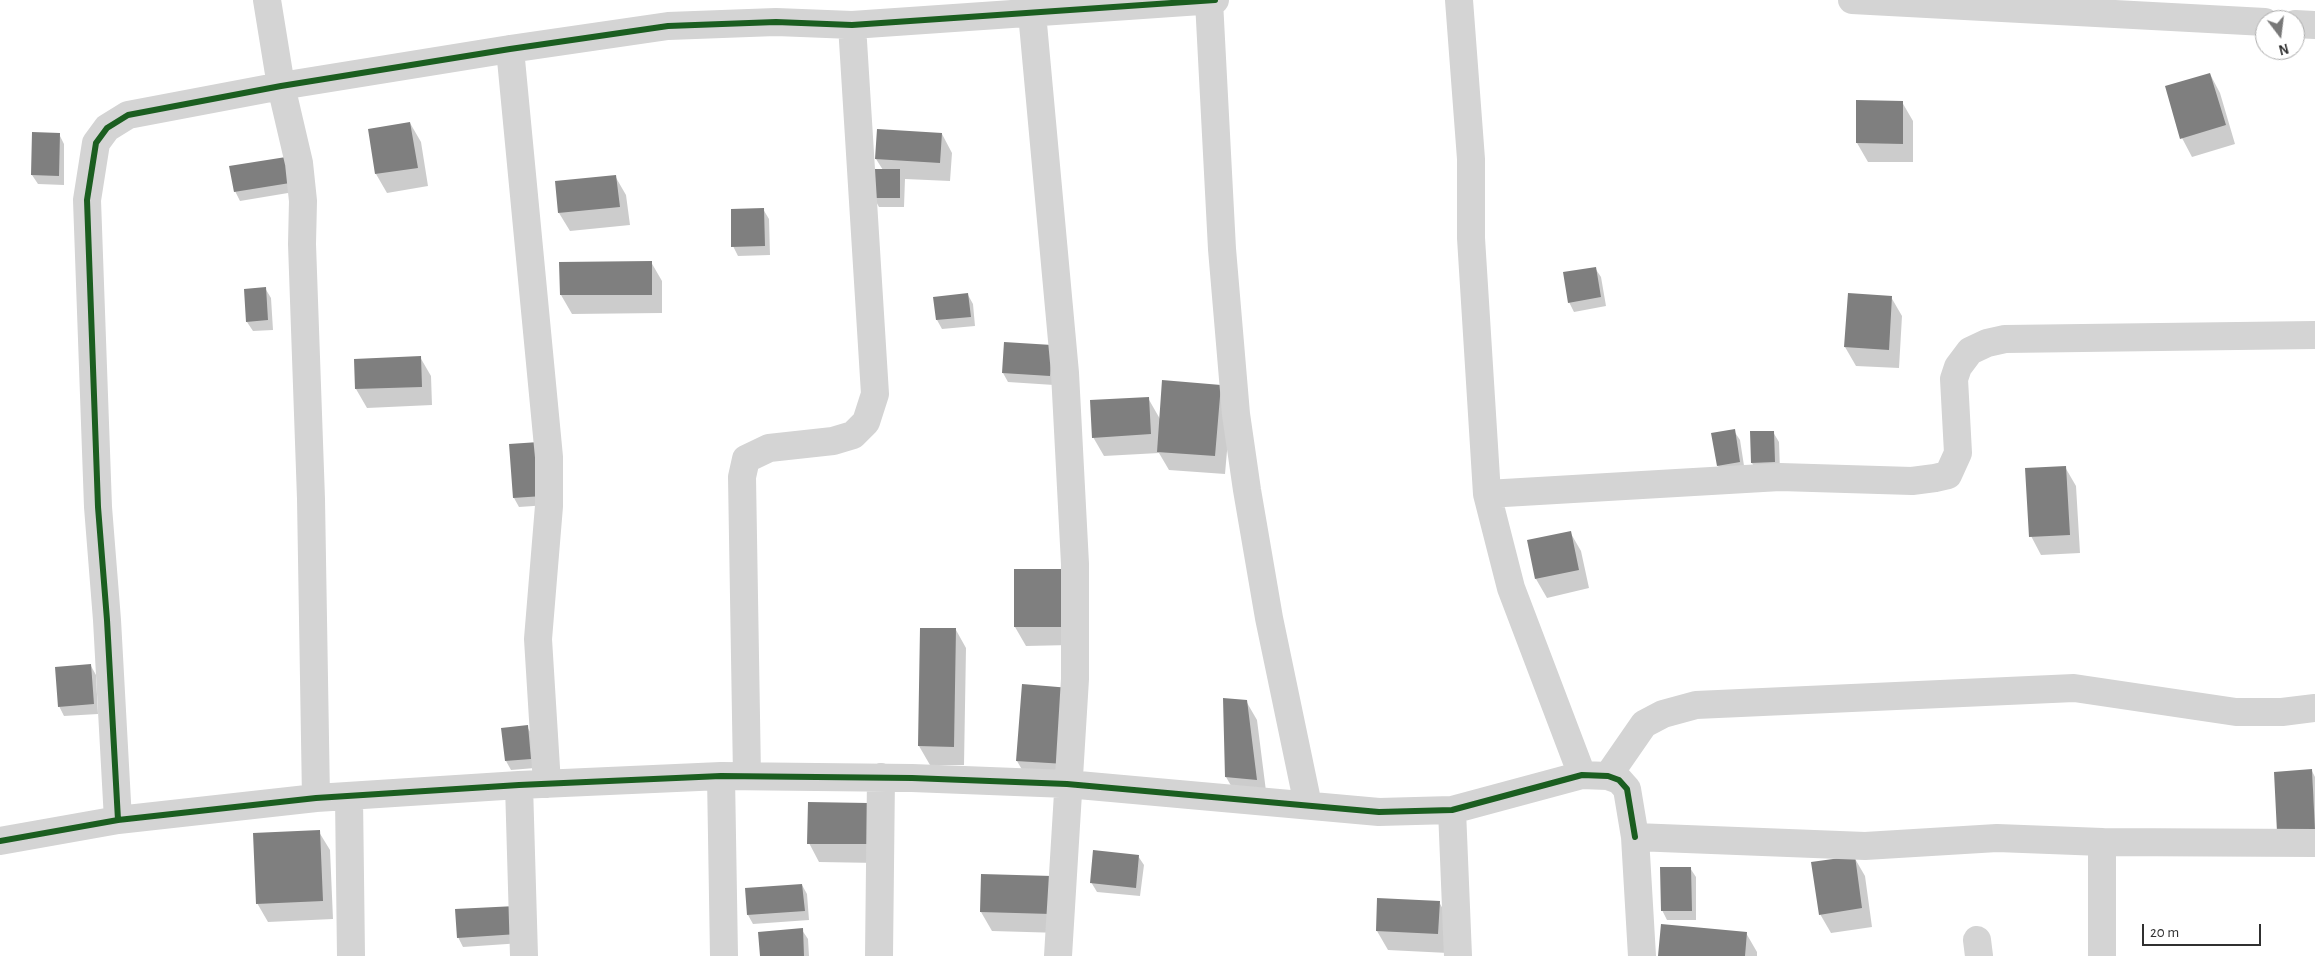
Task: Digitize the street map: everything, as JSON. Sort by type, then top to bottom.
[{"type":"street","points":[[266,0],[281,86],[299,163],[303,201],[302,244],[311,499],[316,798]]},
{"type":"street","points":[[1209,0],[1222,249],[1236,414],[1246,490],[1269,618],[1308,805]]},
{"type":"street","points":[[118,820],[107,620],[98,507],[87,200],[96,143],[107,128],[128,115],[281,86],[668,26],[776,22],[852,25],[1215,0]]},
{"type":"street","points":[[1459,0],[1471,160],[1471,238],[1487,494],[1511,588],[1595,776]]},
{"type":"street","points":[[1852,0],[2255,21]]},
{"type":"street","points":[[1032,13],[1065,373],[1075,564],[1075,679],[1067,784],[1058,956]]},
{"type":"street","points":[[724,956],[734,776],[742,477],[746,459],[769,448],[833,441],[853,435],[866,422],[874,394],[852,25]]},
{"type":"street","points":[[510,49],[549,457],[550,506],[538,639],[547,784]]},
{"type":"street","points":[[1487,494],[1780,477],[1912,481],[1935,478],[1948,475],[1958,453],[1954,379],[1958,367],[1970,351],[1987,343],[2005,339],[2315,334]]},
{"type":"street","points":[[1595,776],[1644,724],[1663,714],[1696,705],[2033,688],[2074,688],[2236,712],[2282,712],[2315,708]]},
{"type":"street","points":[[0,841],[118,820],[316,798],[519,785],[734,776],[881,777],[1067,784],[1379,812],[1452,810],[1595,776],[1619,780],[1627,789],[1635,837],[1642,956]]},
{"type":"street","points":[[879,956],[881,777]]},
{"type":"street","points":[[519,785],[524,956]]},
{"type":"street","points":[[349,797],[351,956]]},
{"type":"street","points":[[1452,810],[1458,956]]},
{"type":"street","points":[[1635,837],[1865,846],[1997,838],[2102,842],[2315,843]]},
{"type":"street","points":[[2102,842],[2102,956]]},
{"type":"building","points":[[2210,73],[2226,125],[2180,139],[2165,86]]},
{"type":"building","points":[[1856,100],[1903,101],[1903,144],[1856,143]]},
{"type":"building","points":[[410,122],[418,168],[375,174],[368,129]]},
{"type":"building","points":[[877,129],[942,133],[940,163],[875,159]]},
{"type":"building","points":[[32,132],[60,133],[59,176],[31,175]]},
{"type":"building","points":[[286,157],[290,183],[234,192],[229,166]]},
{"type":"building","points":[[872,169],[900,169],[900,198],[873,198]]},
{"type":"building","points":[[616,175],[620,207],[558,213],[555,181]]},
{"type":"building","points":[[764,208],[765,246],[731,247],[731,209]]},
{"type":"building","points":[[652,261],[652,295],[560,295],[559,262]]},
{"type":"building","points":[[1596,267],[1601,297],[1568,303],[1563,272]]},
{"type":"building","points":[[266,287],[268,320],[246,322],[244,289]]},
{"type":"building","points":[[968,293],[971,317],[936,320],[933,297]]},
{"type":"building","points":[[1848,293],[1892,296],[1889,350],[1844,347]]},
{"type":"building","points":[[1004,342],[1052,345],[1050,376],[1002,373]]},
{"type":"building","points":[[421,356],[422,387],[355,389],[354,359]]},
{"type":"building","points":[[1162,380],[1221,385],[1215,456],[1157,452]]},
{"type":"building","points":[[1149,397],[1151,434],[1092,438],[1090,400]]},
{"type":"building","points":[[1735,429],[1740,462],[1717,466],[1711,433]]},
{"type":"building","points":[[1750,431],[1774,431],[1775,462],[1751,463]]},
{"type":"building","points":[[539,442],[543,496],[513,498],[509,444]]},
{"type":"building","points":[[2066,466],[2070,535],[2029,537],[2025,468]]},
{"type":"building","points":[[1571,531],[1579,570],[1535,579],[1527,540]]},
{"type":"building","points":[[1014,569],[1061,569],[1061,627],[1014,627]]},
{"type":"building","points":[[920,628],[956,628],[954,747],[918,746]]},
{"type":"building","points":[[91,664],[94,704],[58,707],[55,667]]},
{"type":"building","points":[[1022,684],[1070,688],[1065,764],[1016,761]]},
{"type":"building","points":[[1223,698],[1247,700],[1257,780],[1225,777]]},
{"type":"building","points":[[528,725],[531,759],[505,761],[501,728]]},
{"type":"building","points":[[2312,769],[2315,830],[2277,832],[2274,772]]},
{"type":"building","points":[[808,802],[868,803],[868,844],[807,844]]},
{"type":"building","points":[[320,830],[323,901],[256,904],[253,833]]},
{"type":"building","points":[[1093,850],[1139,855],[1136,888],[1090,883]]},
{"type":"building","points":[[1855,856],[1862,908],[1819,915],[1811,862]]},
{"type":"building","points":[[1660,867],[1691,867],[1692,911],[1661,911]]},
{"type":"building","points":[[981,874],[1052,876],[1051,914],[980,912]]},
{"type":"building","points":[[802,884],[805,911],[747,915],[745,888]]},
{"type":"building","points":[[1377,898],[1440,901],[1438,934],[1376,931]]},
{"type":"building","points":[[516,906],[518,934],[457,938],[455,909]]},
{"type":"building","points":[[1661,924],[1747,932],[1745,956],[1658,956]]},
{"type":"building","points":[[803,928],[804,956],[760,956],[758,932]]},
{"type":"cycle path","points":[[118,820],[107,620],[98,507],[87,200],[96,143],[107,128],[128,115],[281,86],[668,26],[776,22],[852,25],[1215,0]]},
{"type":"cycle path","points":[[0,841],[118,820],[316,798],[519,785],[721,776],[912,778],[1067,784],[1379,812],[1452,810],[1582,775],[1608,776],[1619,780],[1627,789],[1635,837]]}]
